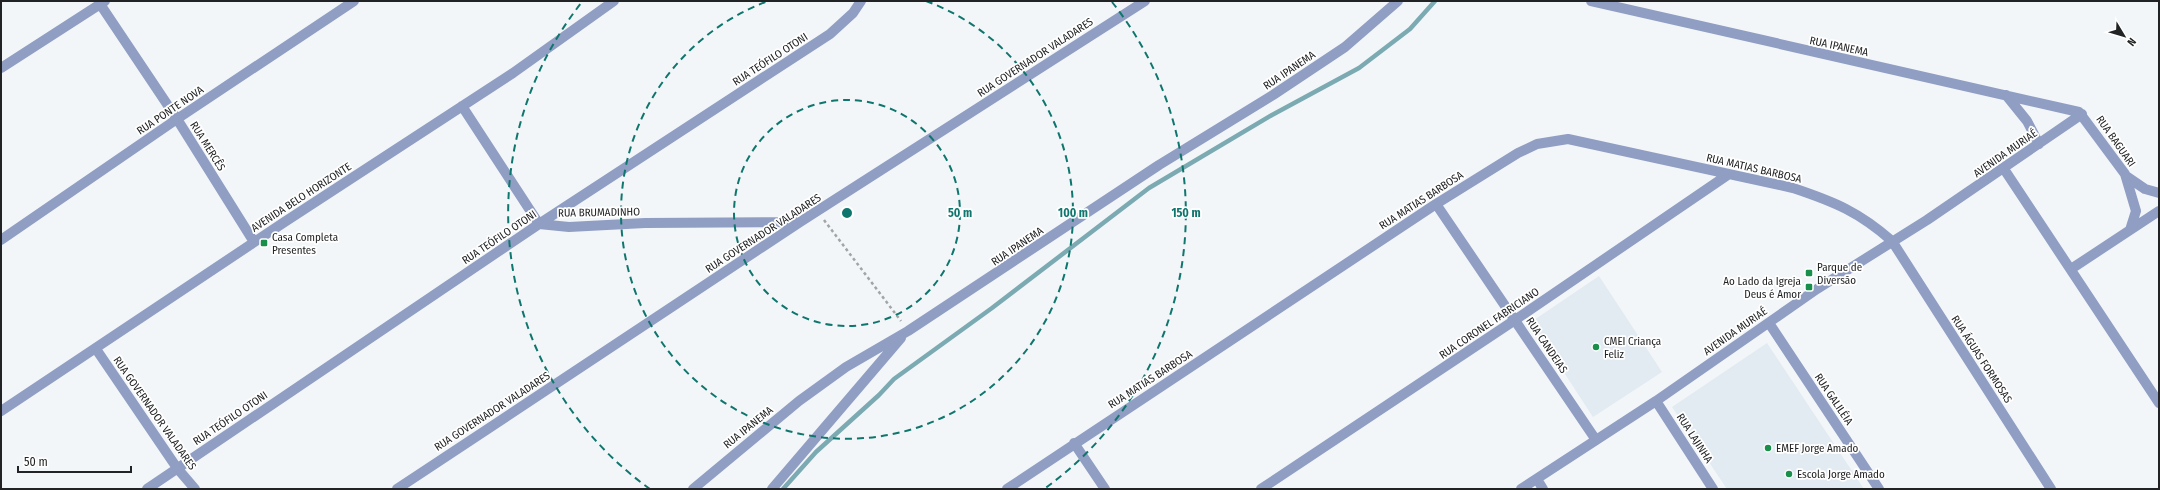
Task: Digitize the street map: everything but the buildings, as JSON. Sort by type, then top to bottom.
[{"type":"street","name":"RUA PONTE NOVA","points":[[1,240],[177,119],[354,1]]},
{"type":"street","name":"AVENIDA BELO HORIZONTE","points":[[1,411],[96,349],[254,242],[513,73],[614,1]]},
{"type":"street","name":"RUA TEÓFILO OTONI","points":[[147,489],[539,224],[830,34],[853,13],[861,1]]},
{"type":"street","name":"RUA GOVERNADOR VALADARES","points":[[397,489],[800,222],[818,212],[1145,1]]},
{"type":"street","name":"RUA IPANEMA","points":[[693,489],[799,401],[846,367],[908,331],[1159,165],[1280,91],[1345,47],[1398,1]]},
{"type":"street","name":"RUA IPANEMA","points":[[1591,1],[2074,110],[2082,114]]},
{"type":"street","name":"RUA MERCÊS","points":[[103,3],[254,242]]},
{"type":"street","points":[[1,68],[103,3]]},
{"type":"street","points":[[2006,95],[2027,121],[2039,144]]},
{"type":"street","points":[[462,106],[539,224]]},
{"type":"street","name":"AVENIDA MURIAÉ","points":[[1521,489],[1656,400],[1817,289],[2004,168],[2082,114]]},
{"type":"street","name":"RUA BAGUARI","points":[[2082,114],[2125,174],[2136,211],[2130,230]]},
{"type":"street","name":"RUA MATIAS BARBOSA","points":[[1007,489],[1074,443],[1436,204],[1518,153],[1552,141],[1568,140],[1585,142],[1793,188],[1823,198],[1870,222],[1892,241]]},
{"type":"street","points":[[2004,168],[2159,403]]},
{"type":"street","name":"RUA CORONEL FABRICIANO","points":[[1260,489],[1515,320],[1729,174]]},
{"type":"street","points":[[2125,174],[2145,189],[2159,193]]},
{"type":"street","name":"RUA CANDEIAS","points":[[1436,204],[1596,440]]},
{"type":"street","points":[[2071,269],[2159,211]]},
{"type":"street","name":"RUA BRUMADINHO","points":[[539,224],[569,227],[644,223],[800,222]]},
{"type":"street","name":"RUA ÁGUAS FORMOSAS","points":[[1892,241],[2051,489]]},
{"type":"street","name":"RUA GALILÉIA","points":[[1769,323],[1880,489]]},
{"type":"street","points":[[772,489],[908,331]]},
{"type":"street","name":"RUA GOVERNADOR VALADARES","points":[[96,349],[177,468],[195,489]]},
{"type":"street","name":"RUA LAJINHA","points":[[1656,400],[1713,489]]},
{"type":"street","points":[[1074,443],[1105,489]]},
{"type":"street","points":[[1537,479],[1543,489]]},
{"type":"path","points":[[818,212],[908,331]]},
{"type":"shaded area","name":"CMEI Criança Feliz","points":[[1599,276],[1662,372],[1593,417],[1531,322]]},
{"type":"shaded area","name":"EMEF Jorge Amado","points":[[1767,343],[1864,489],[1727,489],[1672,407]]},
{"type":"waterway","points":[[783,489],[816,452],[879,395],[894,379],[992,308],[1149,188],[1272,115],[1359,68],[1410,29],[1435,1]]},
{"type":"place","name":"Casa Completa Presentes","points":[[264,243]]},
{"type":"place","name":"Parque de Diversão","points":[[1809,273]]},
{"type":"place","name":"Ao Lado da Igreja Deus é Amor","points":[[1809,287]]},
{"type":"place","name":"CMEI Criança Feliz","points":[[1596,347]]},
{"type":"place","name":"EMEF Jorge Amado","points":[[1768,448]]},
{"type":"place","name":"Escola Jorge Amado","points":[[1789,474]]}]
